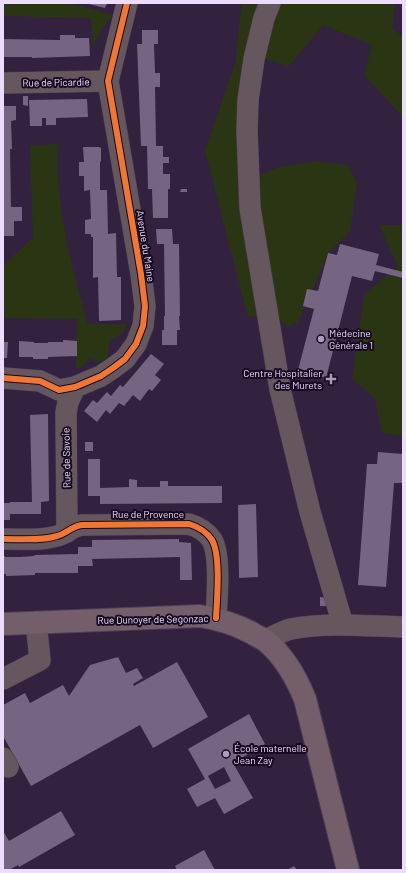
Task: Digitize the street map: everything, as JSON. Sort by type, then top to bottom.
[{"type":"main road","name":"Rue Dunoyer de Segonzac","points":[[3,624],[200,616],[216,618],[237,625],[265,640],[284,661],[297,680],[305,699],[348,870]]},
{"type":"street","name":"Avenue du Maine","points":[[3,378],[40,381],[59,390],[75,387],[101,376],[125,359],[136,344],[143,326],[145,306],[141,274],[108,81],[127,3]]},
{"type":"street","points":[[270,3],[264,18],[254,59],[248,100],[247,131],[250,208],[280,389],[310,512],[343,625]]},
{"type":"street","name":"Rue de Picardie","points":[[3,83],[108,81]]},
{"type":"street","name":"Rue de Savoie","points":[[67,532],[66,413],[68,402],[75,387]]},
{"type":"street","name":"Rue de Provence","points":[[3,539],[45,539],[59,536],[67,532],[75,525],[189,524],[200,528],[208,534],[213,541],[215,549],[217,569],[216,618]]},
{"type":"street","points":[[3,679],[40,660],[36,622]]},
{"type":"street","points":[[265,640],[289,629],[315,626],[343,625],[403,627]]},
{"type":"green space","points":[[3,3],[69,3],[113,15],[102,29],[93,46],[91,18],[3,16]]},
{"type":"green space","points":[[242,3],[265,3],[247,181],[279,167],[317,161],[348,165],[357,183],[350,231],[328,254],[298,322],[288,327],[271,312],[248,317],[205,151],[235,64]]},
{"type":"green space","points":[[279,3],[395,3],[392,28],[403,37],[403,117],[364,75],[372,45],[323,25],[289,66],[265,59]]},
{"type":"green space","points":[[57,144],[58,181],[62,217],[73,271],[88,324],[127,324],[123,332],[111,340],[108,355],[101,363],[90,358],[82,367],[76,369],[77,319],[3,318],[3,266],[33,237],[30,146]]},
{"type":"green space","points":[[379,225],[403,225],[403,436],[382,433],[375,398],[352,379],[364,295],[398,266]]},
{"type":"building","points":[[89,3],[107,3],[105,8]]},
{"type":"building","points":[[142,30],[158,30],[158,44],[154,44],[155,73],[160,73],[160,87],[155,87],[156,146],[163,146],[163,157],[169,157],[169,163],[163,163],[163,174],[170,174],[170,189],[168,189],[168,218],[153,218],[152,189],[148,189],[147,146],[141,146],[137,44],[142,44]]},
{"type":"building","points":[[60,35],[75,35],[75,38],[89,38],[90,56],[32,58],[3,57],[3,39],[60,40]]},
{"type":"building","points":[[23,96],[28,96],[28,106],[23,105]]},
{"type":"building","points":[[87,99],[88,117],[56,118],[56,125],[46,125],[46,118],[42,118],[42,126],[30,126],[29,100]]},
{"type":"building","points":[[3,106],[16,106],[16,120],[11,121],[11,207],[22,207],[22,221],[14,221],[14,236],[3,236]]},
{"type":"building","points":[[83,147],[101,148],[100,190],[107,190],[108,234],[116,233],[117,277],[121,277],[121,320],[99,321],[98,277],[93,278],[93,237],[91,237],[91,234],[85,234],[85,220],[91,219],[90,190],[84,191],[84,176],[79,176],[79,162],[84,162]]},
{"type":"building","points":[[181,189],[187,189],[187,192],[180,192]]},
{"type":"building","points":[[156,229],[172,229],[173,244],[179,244],[180,330],[177,330],[177,345],[162,345],[162,330],[164,330],[165,316],[164,244],[157,244]]},
{"type":"building","name":"Médecine Générale 1","points":[[340,244],[379,254],[376,265],[403,272],[403,278],[375,271],[372,281],[352,276],[326,378],[298,370],[314,309],[303,306],[307,289],[318,291],[328,253],[337,255]]},
{"type":"building","points":[[63,340],[77,341],[77,356],[48,357],[48,359],[19,357],[19,341],[48,343],[63,342]]},
{"type":"building","points":[[3,342],[8,342],[7,358],[3,358]]},
{"type":"building","points":[[151,354],[164,364],[155,375],[161,380],[152,391],[149,389],[140,401],[133,395],[124,406],[119,403],[110,414],[106,410],[97,422],[84,411],[93,400],[97,403],[107,392],[111,396],[120,385],[123,387]]},
{"type":"building","points":[[48,414],[49,501],[41,502],[41,514],[10,514],[10,520],[3,520],[3,503],[32,502],[30,415]]},
{"type":"building","points":[[85,442],[93,442],[93,451],[85,451]]},
{"type":"building","points":[[378,452],[403,454],[403,483],[394,483],[386,587],[358,585],[367,464],[377,464]]},
{"type":"building","points":[[88,459],[100,459],[100,488],[129,487],[129,479],[137,480],[137,487],[160,487],[160,481],[168,481],[168,486],[222,486],[222,503],[100,504],[100,496],[88,496]]},
{"type":"building","points":[[256,504],[258,577],[239,578],[238,505]]},
{"type":"building","points":[[179,539],[179,542],[191,543],[192,580],[180,580],[180,557],[92,559],[93,566],[78,566],[78,573],[35,573],[35,575],[6,576],[6,574],[3,574],[3,556],[20,557],[35,555],[78,554],[78,547],[92,547],[92,540]]},
{"type":"building","points":[[320,597],[328,598],[327,606],[320,606]]},
{"type":"building","points":[[118,657],[126,673],[137,668],[143,678],[133,684],[134,686],[177,662],[208,717],[153,748],[140,725],[31,786],[3,736],[3,705],[25,693],[30,703],[63,685],[69,696],[90,665]]},
{"type":"building","points":[[249,714],[265,744],[233,763],[253,798],[224,814],[215,798],[197,807],[187,789],[205,779],[188,749]],"holes":[[[224,767],[231,781],[215,789],[208,776]]]},
{"type":"building","points":[[61,811],[75,835],[19,867],[18,865],[9,870],[3,870],[3,831],[9,841]]},
{"type":"building","points":[[204,850],[215,870],[177,870],[175,866]]},
{"type":"building","points":[[294,866],[297,870],[287,870]]},
{"type":"cycle path","points":[[3,378],[40,381],[59,390],[75,387],[101,376],[125,359],[136,344],[143,326],[145,306],[141,274],[108,81],[127,3]]},
{"type":"cycle path","points":[[3,539],[51,538],[82,525],[193,525],[207,534],[215,547],[218,578],[216,618]]},
{"type":"place","name":"Médecine Générale 1","points":[[321,339]]},
{"type":"place","name":"Centre Hospitalier des Murets","points":[[331,379]]},
{"type":"place","name":"École maternelle Jean Zay","points":[[226,754]]}]
